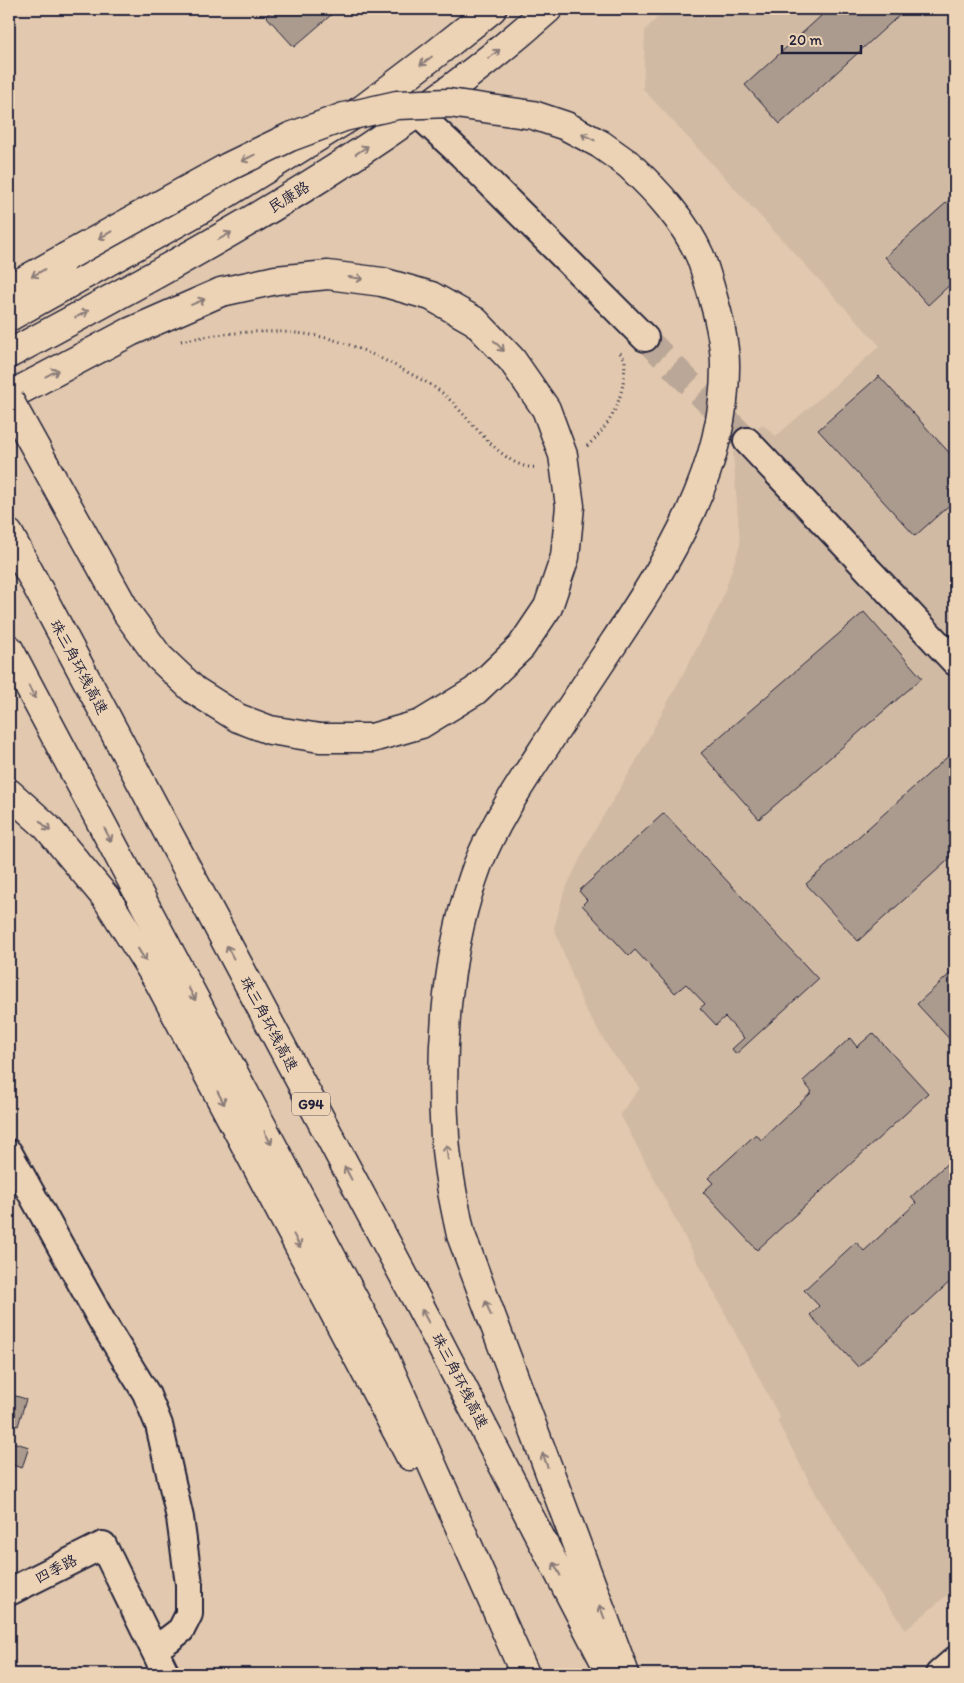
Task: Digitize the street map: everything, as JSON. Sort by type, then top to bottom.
[{"type":"main road","points":[[9,317],[198,210],[363,109],[492,9]]},
{"type":"main road","name":"民康路","points":[[9,354],[251,220],[331,171],[417,113],[480,65],[548,9]]},
{"type":"main road","points":[[9,289],[228,167],[290,137],[344,117],[397,105],[449,103],[533,115],[566,126],[591,139],[628,164],[656,190],[682,223],[700,256],[721,328],[725,362],[724,395],[718,429],[699,490],[674,548],[641,602],[506,805],[478,865],[465,908],[450,986],[444,1034],[445,1139],[451,1188],[461,1235],[625,1674]]},
{"type":"main road","points":[[328,275],[382,282],[431,296],[476,321],[512,360],[546,409],[563,455],[570,506],[565,557],[548,607],[521,648],[475,692],[421,724],[372,738],[320,738],[278,731],[238,718],[194,690],[159,657],[127,613],[9,398],[130,332],[221,292],[276,280],[328,275]]},
{"type":"main road","name":"珠三角环线高速","points":[[9,534],[438,1340],[611,1674]]},
{"type":"main road","points":[[9,648],[382,1352],[521,1665]]},
{"type":"main road","points":[[9,793],[46,827],[107,899],[159,982],[521,1665]]},
{"type":"street","points":[[417,113],[461,154],[644,338]]},
{"type":"street","points":[[747,441],[955,662]]},
{"type":"street","points":[[9,1153],[146,1393],[159,1425],[180,1518],[189,1584],[189,1614],[180,1630],[154,1649],[166,1674]]},
{"type":"street","name":"四季路","points":[[9,1592],[103,1545],[154,1649]]},
{"type":"street","points":[[939,1674],[955,1660]]},
{"type":"path","points":[[175,342],[207,336],[283,332],[317,336],[348,344],[376,356],[441,392],[499,451],[511,460],[523,466],[533,468],[542,466]]},
{"type":"path","points":[[583,450],[598,436],[607,424],[618,402],[625,379],[625,359],[618,352]]},
{"type":"shaded area","points":[[666,9],[955,9],[955,1588],[906,1630],[866,1574],[816,1494],[777,1421],[780,1418],[620,1114],[640,1088],[610,1050],[584,1007],[554,928],[564,892],[590,838],[635,763],[720,605],[740,545],[733,452],[747,441],[762,424],[776,436],[880,346],[643,89],[645,30]]},
{"type":"building","points":[[273,9],[338,9],[294,47],[266,16]]},
{"type":"building","points":[[814,9],[906,9],[780,124],[745,85],[821,16]]},
{"type":"building","points":[[955,195],[955,280],[928,305],[885,257]]},
{"type":"building","points":[[879,376],[955,459],[955,500],[915,536],[818,430]]},
{"type":"building","points":[[864,612],[922,678],[759,819],[701,753]]},
{"type":"building","points":[[955,750],[955,854],[858,941],[806,884]]},
{"type":"building","points":[[664,813],[818,979],[736,1054],[732,1049],[744,1038],[725,1017],[716,1025],[700,1008],[705,1004],[686,984],[675,993],[635,950],[629,956],[582,905],[587,900],[579,891]]},
{"type":"building","points":[[955,969],[955,1045],[917,1004]]},
{"type":"building","points":[[873,1033],[928,1093],[757,1250],[703,1192],[713,1183],[708,1178],[756,1134],[761,1140],[812,1092],[803,1081],[850,1038],[857,1047]]},
{"type":"building","points":[[955,1156],[955,1277],[858,1367],[810,1315],[819,1306],[804,1290],[856,1242],[864,1251],[916,1203],[911,1197]]},
{"type":"building","points":[[9,1394],[26,1399],[18,1426],[9,1423]]},
{"type":"building","points":[[9,1441],[29,1447],[22,1468],[9,1464]]},
{"type":"tunnel","points":[[645,338],[747,441]]}]
